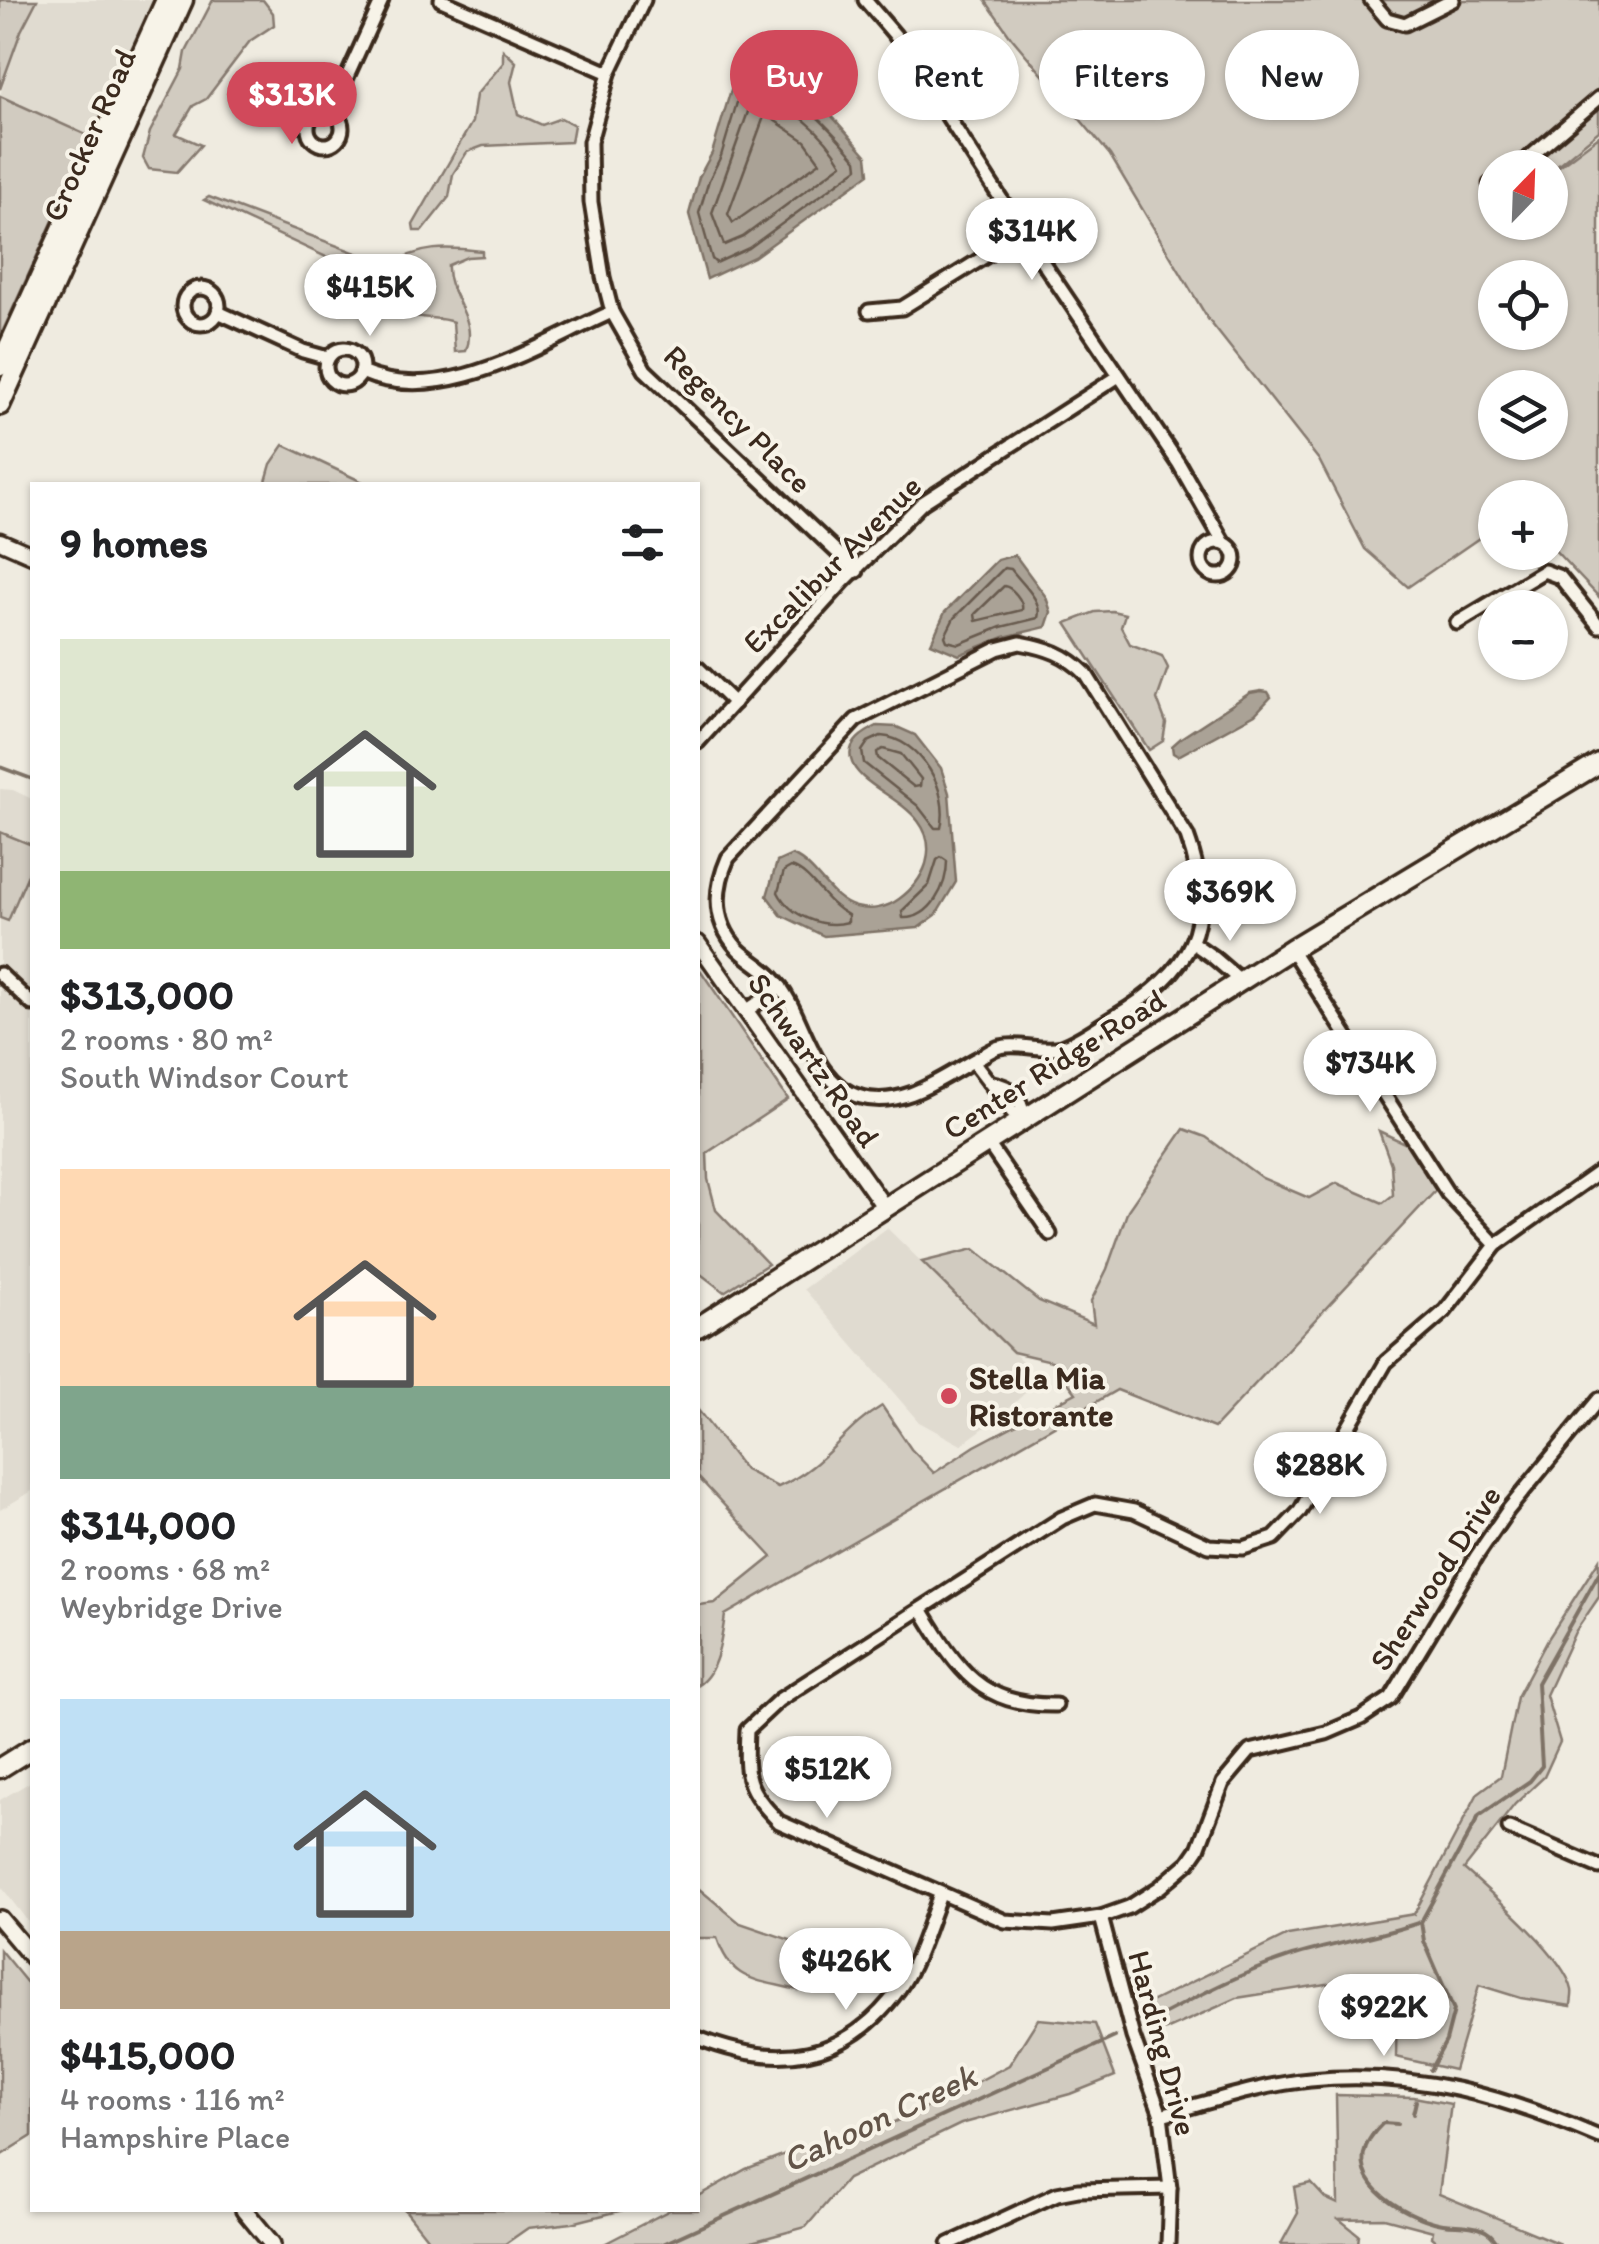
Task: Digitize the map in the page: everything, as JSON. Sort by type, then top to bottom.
[{"type":"main road","name":"Crocker Road","points":[[0,366],[166,0]]},
{"type":"main road","name":"Crocker Road","points":[[0,404],[183,0]]},
{"type":"main road","name":"Center Ridge Road","points":[[700,1326],[1291,949],[1599,763]]},
{"type":"main road","points":[[0,1768],[30,1749]]},
{"type":"main road","points":[[0,1919],[30,1955]]},
{"type":"main road","points":[[246,2212],[272,2244]]},
{"type":"street","points":[[331,112],[382,0]]},
{"type":"street","points":[[441,0],[609,73]]},
{"type":"street","name":"Regency Place","points":[[644,0],[609,73],[590,142],[591,202],[602,276],[612,312],[645,370],[857,570]]},
{"type":"street","points":[[865,0],[896,35],[1178,464],[1224,543]]},
{"type":"street","points":[[1372,0],[1388,19],[1405,24],[1448,2]]},
{"type":"street","points":[[1539,150],[1599,98]]},
{"type":"street","points":[[869,311],[902,308],[1023,233]]},
{"type":"street","points":[[218,312],[328,358]]},
{"type":"street","points":[[361,372],[392,384],[452,380],[612,312]]},
{"type":"street","points":[[336,350],[353,351],[360,360],[361,372],[354,382],[336,383],[328,374],[328,358],[336,350]]},
{"type":"street","name":"Excalibur Avenue","points":[[700,740],[922,503],[1119,376]]},
{"type":"street","points":[[0,541],[30,554]]},
{"type":"street","points":[[1457,622],[1544,571],[1560,578],[1599,626]]},
{"type":"street","points":[[1020,644],[1046,648],[1070,658],[1086,674],[1188,836],[1198,864],[1201,892],[1192,944],[1177,970],[1148,997],[1065,1046],[1001,1047],[906,1097],[860,1097],[828,1076],[781,987],[738,948],[718,918],[719,879],[728,858],[791,786],[856,720],[997,649],[1020,644]]},
{"type":"street","points":[[700,670],[734,703]]},
{"type":"street","points":[[1192,944],[1213,956],[1240,982]]},
{"type":"street","name":"Schwartz Road","points":[[700,946],[885,1208]]},
{"type":"street","points":[[1291,949],[1448,1194],[1496,1244],[1599,1172]]},
{"type":"street","points":[[0,974],[30,1002]]},
{"type":"street","points":[[746,1011],[781,987]]},
{"type":"street","points":[[972,1061],[1012,1112],[1024,1118]]},
{"type":"street","points":[[987,1142],[1050,1234]]},
{"type":"street","name":"Sherwood Drive","points":[[1496,1244],[1445,1311],[1386,1362],[1300,1511],[1274,1538],[1243,1548],[1209,1546],[1134,1511],[1095,1504],[1062,1518],[778,1700],[747,1730],[746,1770],[754,1796],[780,1822],[1005,1921],[1053,1924],[1101,1917],[1129,1907],[1190,1862],[1223,1782],[1250,1751],[1326,1733],[1391,1698],[1497,1526],[1599,1399]]},
{"type":"street","points":[[921,1609],[952,1661],[970,1680],[1028,1705],[1056,1704]]},
{"type":"street","points":[[1508,1828],[1599,1868]]},
{"type":"street","points":[[700,2039],[732,2051],[771,2058],[811,2052],[838,2042],[880,2011],[902,1986],[940,1895]]},
{"type":"street","name":"Harding Drive","points":[[1101,1917],[1133,2037],[1161,2115],[1170,2188],[1168,2244]]},
{"type":"street","points":[[1161,2115],[1310,2080],[1400,2079],[1472,2091],[1526,2106],[1599,2137]]},
{"type":"street","points":[[949,2244],[1057,2194],[1170,2188]]},
{"type":"shaded area","points":[[0,0],[37,0],[0,89]]},
{"type":"shaded area","points":[[37,0],[159,0],[96,140],[0,96],[21,31]]},
{"type":"shaded area","points":[[213,0],[263,0],[273,13],[274,25],[250,41],[206,99],[193,106],[176,134],[201,145],[177,172],[149,169],[143,158],[150,132]]},
{"type":"shaded area","points":[[985,0],[1599,0],[1599,131],[1568,156],[1568,150],[1478,150],[1478,240],[1568,240],[1568,159],[1599,136],[1599,597],[1568,564],[1568,480],[1478,480],[1478,539],[1408,587],[1365,549],[1319,460],[1208,319],[1110,155],[1081,120],[1205,120],[1205,30],[1039,30],[1039,70],[1019,47],[1019,30],[1006,30]]},
{"type":"shaded area","points":[[503,50],[516,62],[511,82],[518,114],[542,125],[561,118],[574,125],[571,142],[483,146],[467,152],[453,174],[449,197],[422,231],[414,231],[413,225],[472,122],[476,95],[503,63]]},
{"type":"shaded area","points":[[0,96],[91,137],[0,337]]},
{"type":"shaded area","points":[[209,197],[390,266],[412,254],[434,249],[482,251],[482,256],[448,265],[468,328],[466,351],[455,352],[453,322],[402,311],[384,284],[204,200]]},
{"type":"shaded area","points":[[284,445],[363,482],[266,482],[271,464]]},
{"type":"shaded area","points":[[1095,612],[1125,614],[1121,627],[1130,644],[1162,656],[1168,668],[1157,699],[1166,723],[1163,741],[1149,750],[1066,623]]},
{"type":"shaded area","points":[[0,789],[30,798],[30,1492],[0,1510]]},
{"type":"shaded area","points":[[0,832],[30,844],[30,870],[8,921],[0,918]]},
{"type":"shaded area","points":[[700,972],[788,1099],[707,1153],[708,1179],[716,1210],[768,1264],[724,1292],[700,1274]]},
{"type":"shaded area","points":[[1184,1129],[1206,1137],[1262,1178],[1309,1198],[1337,1183],[1383,1203],[1393,1195],[1391,1164],[1379,1131],[1413,1147],[1438,1188],[1214,1428],[1117,1390],[725,1615],[715,1663],[700,1683],[700,1605],[715,1603],[772,1557],[700,1479],[700,1413],[745,1470],[778,1487],[809,1469],[882,1406],[911,1449],[934,1473],[975,1446],[1076,1393],[1052,1361],[1013,1352],[922,1262],[974,1249],[1039,1301],[1094,1324],[1091,1301],[1128,1210]]},
{"type":"shaded area","points":[[887,1228],[1029,1368],[1037,1382],[961,1445],[919,1422],[804,1289]]},
{"type":"shaded area","points":[[1599,1560],[1599,1597],[1575,1632],[1546,1695],[1560,1742],[1544,1777],[1515,1804],[1464,1869],[1525,1925],[1556,1960],[1572,1990],[1571,2006],[1521,1998],[1479,1985],[1454,2070],[1396,2057],[1397,2001],[1365,1978],[1237,1998],[1155,2032],[1145,2008],[1149,2003],[1288,1935],[1414,1914],[1478,1793],[1501,1776],[1517,1697],[1548,1639]]},
{"type":"shaded area","points":[[30,1782],[30,1924],[0,1885],[0,1800]]},
{"type":"shaded area","points":[[700,1890],[740,1923],[817,1949],[827,1963],[798,1990],[758,1981],[730,1964],[717,1938],[700,1938]]},
{"type":"shaded area","points":[[0,1950],[30,1987],[30,2137],[0,2156]]},
{"type":"shaded area","points":[[1038,2019],[1095,2024],[1115,2076],[1070,2094],[961,2124],[847,2179],[806,2227],[744,2244],[604,2244],[666,2212],[700,2212],[700,2195],[746,2169],[806,2146],[870,2133],[1009,2065]]},
{"type":"shaded area","points":[[1336,2095],[1414,2097],[1451,2104],[1439,2194],[1560,2244],[1440,2244],[1432,2237],[1433,2231],[1384,2218],[1339,2219],[1359,2235],[1358,2244],[1281,2244],[1298,2213],[1294,2187],[1311,2183],[1325,2198],[1338,2204]]},
{"type":"shaded area","points":[[407,2212],[615,2212],[572,2223],[528,2228],[505,2244],[432,2244]]},
{"type":"water","points":[[730,93],[730,120],[835,120],[867,156],[869,174],[754,257],[707,279],[689,214],[699,177],[712,153]]},
{"type":"water","points":[[1015,555],[1046,597],[1051,612],[1046,627],[1004,637],[959,655],[931,643],[945,612],[997,560]]},
{"type":"water","points":[[1261,691],[1271,697],[1255,714],[1178,756],[1173,753],[1172,746],[1181,738],[1250,693]]},
{"type":"water","points":[[877,726],[897,727],[915,735],[941,768],[949,793],[956,882],[936,915],[918,928],[824,936],[781,915],[767,896],[777,862],[792,855],[846,903],[867,909],[884,907],[904,895],[926,864],[928,844],[922,827],[912,814],[857,771],[851,759],[854,743]]},
{"type":"waterway","points":[[0,767],[30,778]]},
{"type":"waterway","name":"Cahoon Creek","points":[[1148,2022],[1273,1962],[1421,1922],[1479,1816],[1530,1781],[1542,1766],[1537,1683],[1599,1573]]},
{"type":"waterway","points":[[1421,1922],[1424,1941],[1454,2010],[1446,2041],[1430,2070]]},
{"type":"waterway","name":"Cahoon Creek","points":[[663,2244],[1115,2037]]},
{"type":"waterway","points":[[1413,2114],[1416,2101]]},
{"type":"waterway","points":[[1397,2124],[1383,2123],[1369,2140],[1365,2172],[1373,2185],[1400,2208],[1440,2223],[1481,2229],[1498,2244]]},
{"type":"place","name":"Stella Mia Ristorante","points":[[949,1396]]}]
